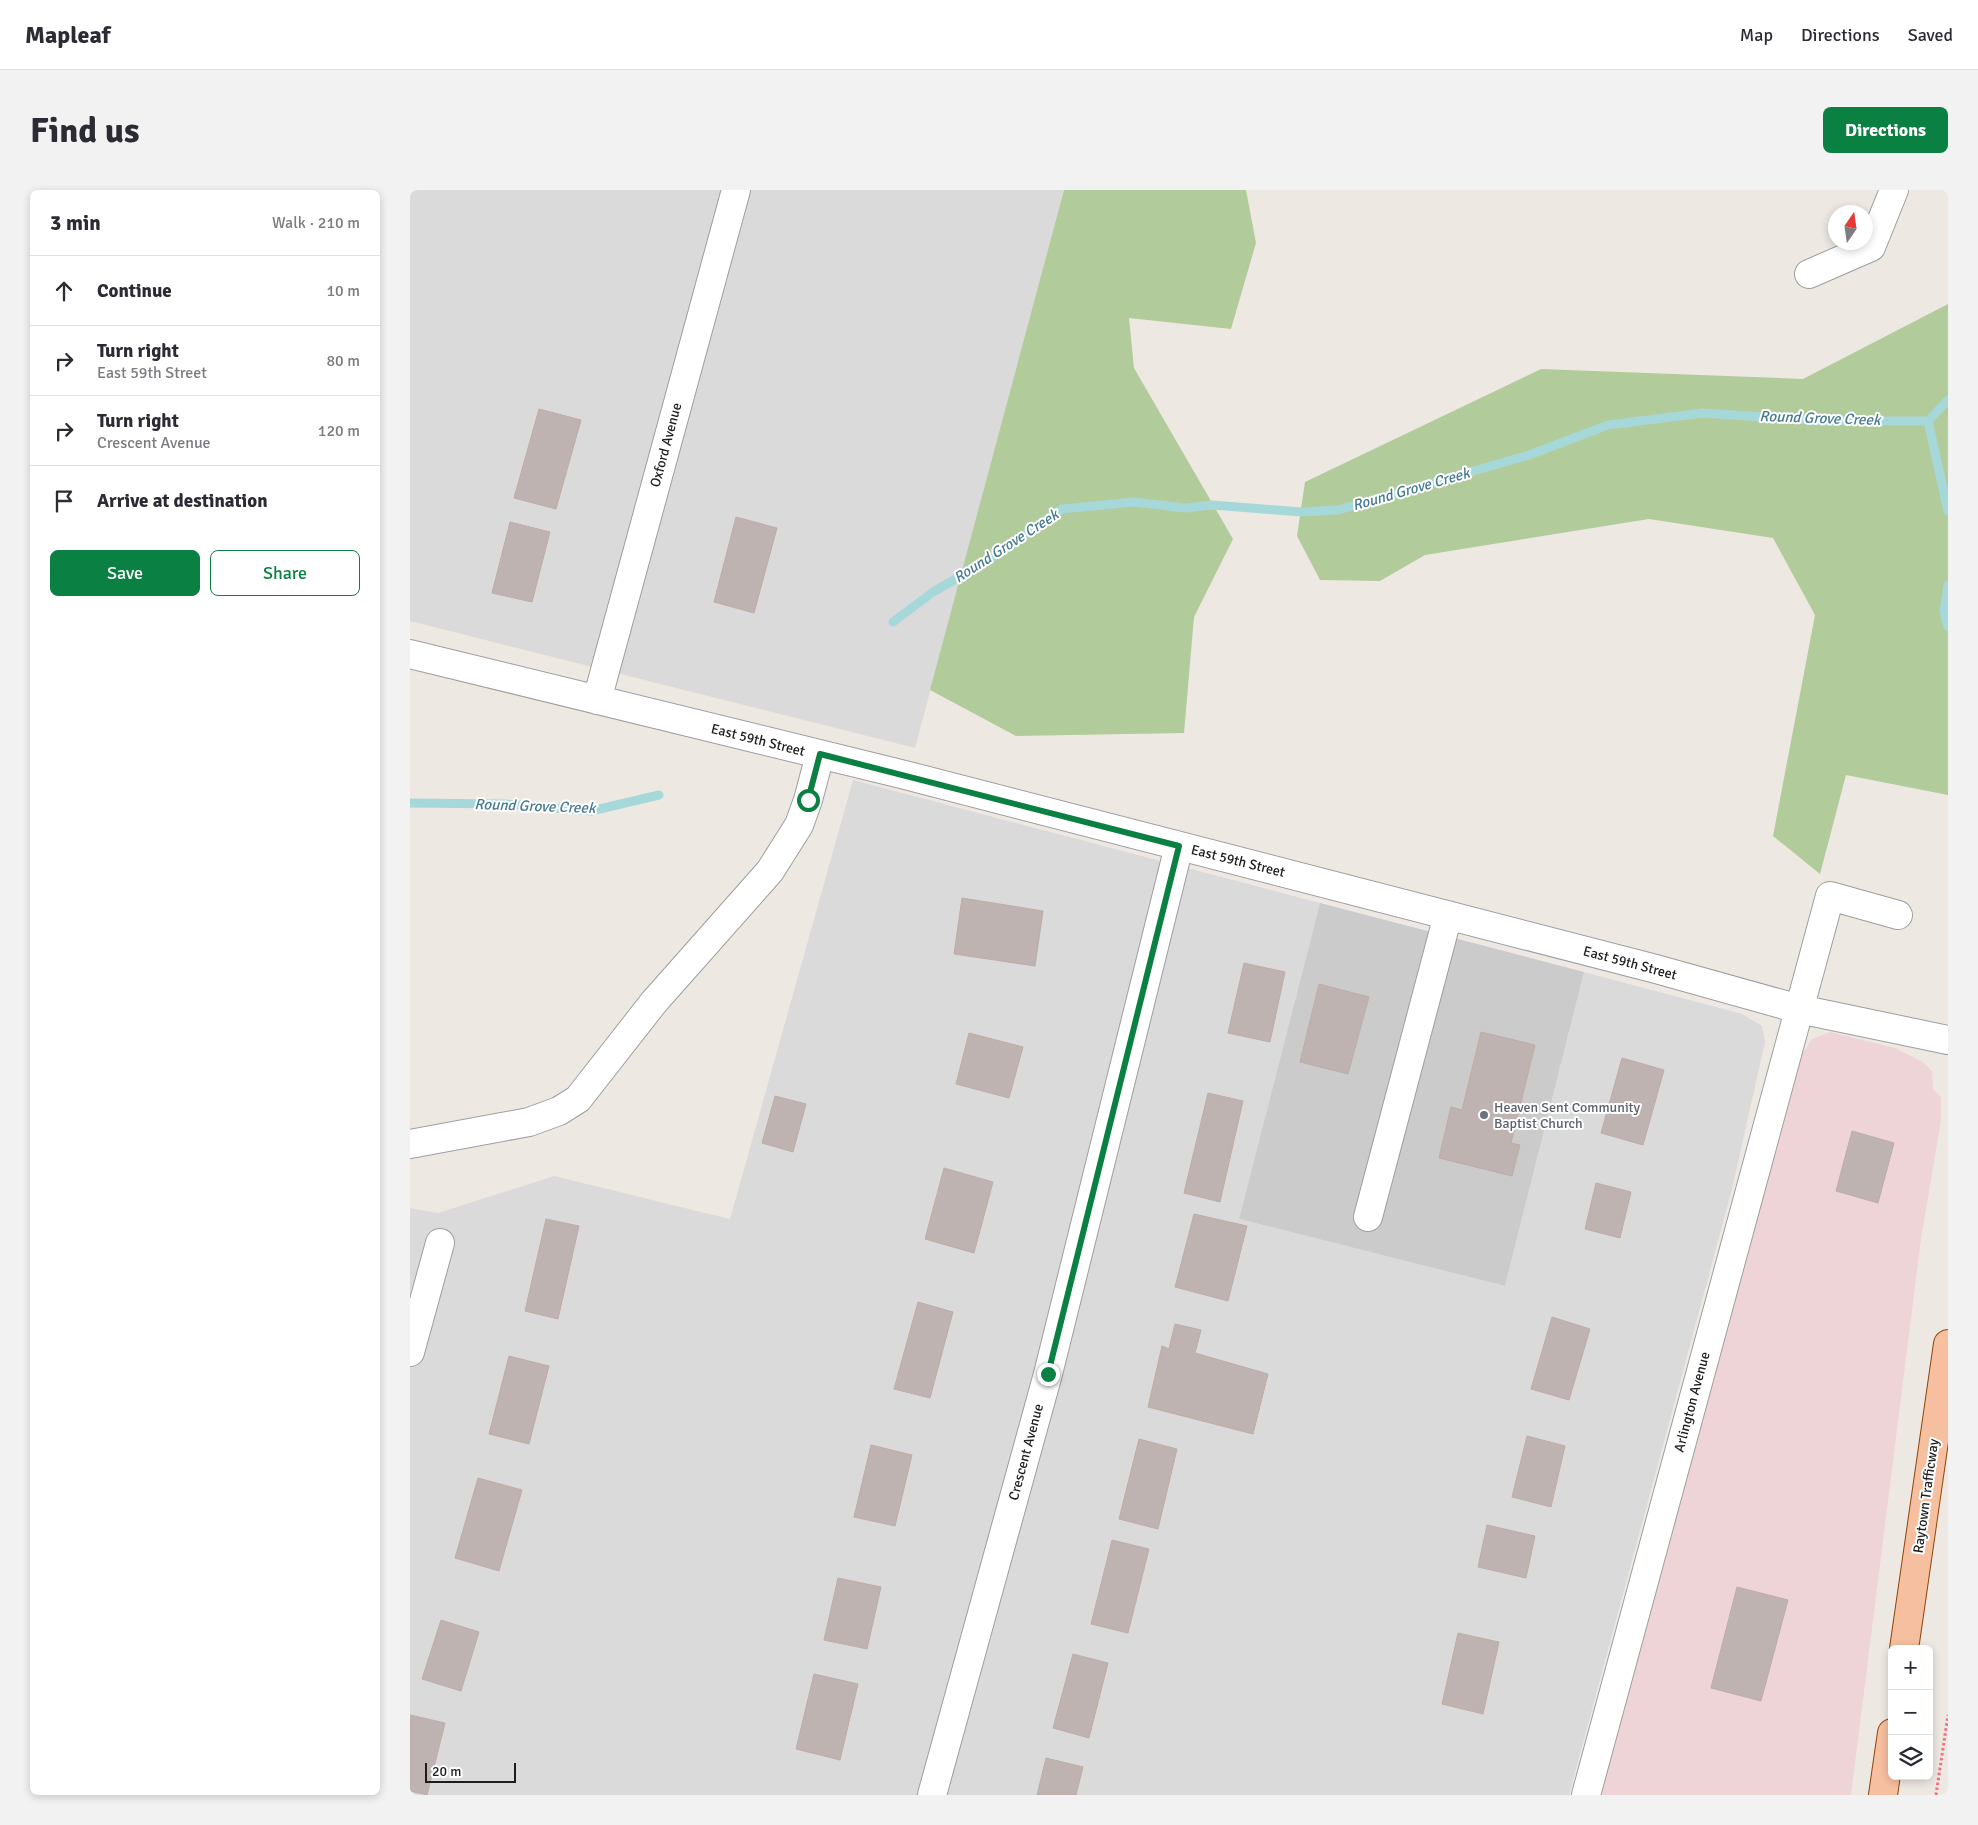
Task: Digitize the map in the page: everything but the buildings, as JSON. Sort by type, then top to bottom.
[{"type":"main road","name":"Raytown Trafficway","points":[[1905,1645],[1948,1344]]},
{"type":"main road","points":[[1883,1795],[1892,1735]]},
{"type":"street","name":"Oxford Avenue","points":[[596,700],[736,190]]},
{"type":"street","points":[[1809,274],[1871,247],[1894,190]]},
{"type":"street","name":"East 59th Street","points":[[410,654],[820,754],[1179,846],[1448,915],[1799,1010],[1948,1040]]},
{"type":"street","points":[[410,1144],[529,1122],[559,1111],[578,1099],[654,1002],[770,871],[798,825],[808,800],[820,754]]},
{"type":"street","name":"Crescent Avenue","points":[[932,1795],[1048,1374],[1179,846]]},
{"type":"street","name":"Arlington Avenue","points":[[1586,1795],[1830,896],[1898,915]]},
{"type":"street","points":[[1368,1217],[1448,915]]},
{"type":"street","points":[[410,1352],[440,1243]]},
{"type":"path","points":[[1936,1795],[1948,1715]]},
{"type":"shaded area","points":[[410,190],[1064,190],[915,748],[410,621]]},
{"type":"shaded area","points":[[853,780],[1320,903],[1239,1219],[1505,1286],[1584,972],[1742,1014],[1762,1026],[1765,1042],[1732,1189],[1569,1795],[410,1795],[410,1208],[438,1213],[554,1176],[730,1219]]},
{"type":"shaded area","points":[[1320,903],[1584,972],[1505,1286],[1239,1219]]},
{"type":"shaded area","points":[[1830,1032],[1895,1048],[1923,1062],[1932,1071],[1933,1089],[1941,1097],[1941,1120],[1921,1239],[1851,1795],[1591,1795],[1799,1059],[1812,1039]]},
{"type":"green space","points":[[1064,190],[1246,190],[1256,243],[1231,329],[1129,318],[1134,368],[1233,539],[1194,617],[1184,733],[1016,736],[930,690]]},
{"type":"green space","points":[[1948,304],[1948,795],[1846,775],[1820,874],[1773,836],[1815,615],[1773,538],[1649,519],[1425,555],[1380,581],[1320,580],[1297,536],[1305,482],[1541,369],[1803,379]]},
{"type":"waterway","name":"Round Grove Creek","points":[[893,622],[933,592],[992,558],[1062,509],[1134,502],[1185,508],[1213,505],[1301,512],[1338,510],[1529,455],[1608,425],[1703,413],[1823,421],[1928,421],[1948,400]]},
{"type":"waterway","points":[[1928,421],[1948,511]]},
{"type":"waterway","points":[[1948,585],[1944,611],[1948,627]]},
{"type":"waterway","name":"Round Grove Creek","points":[[410,803],[505,804],[591,811],[659,795]]},
{"type":"place","name":"Heaven Sent Community Baptist Church","points":[[1484,1115]]},
{"type":"route","points":[[808,800],[820,754],[1179,846],[1048,1374]]}]
